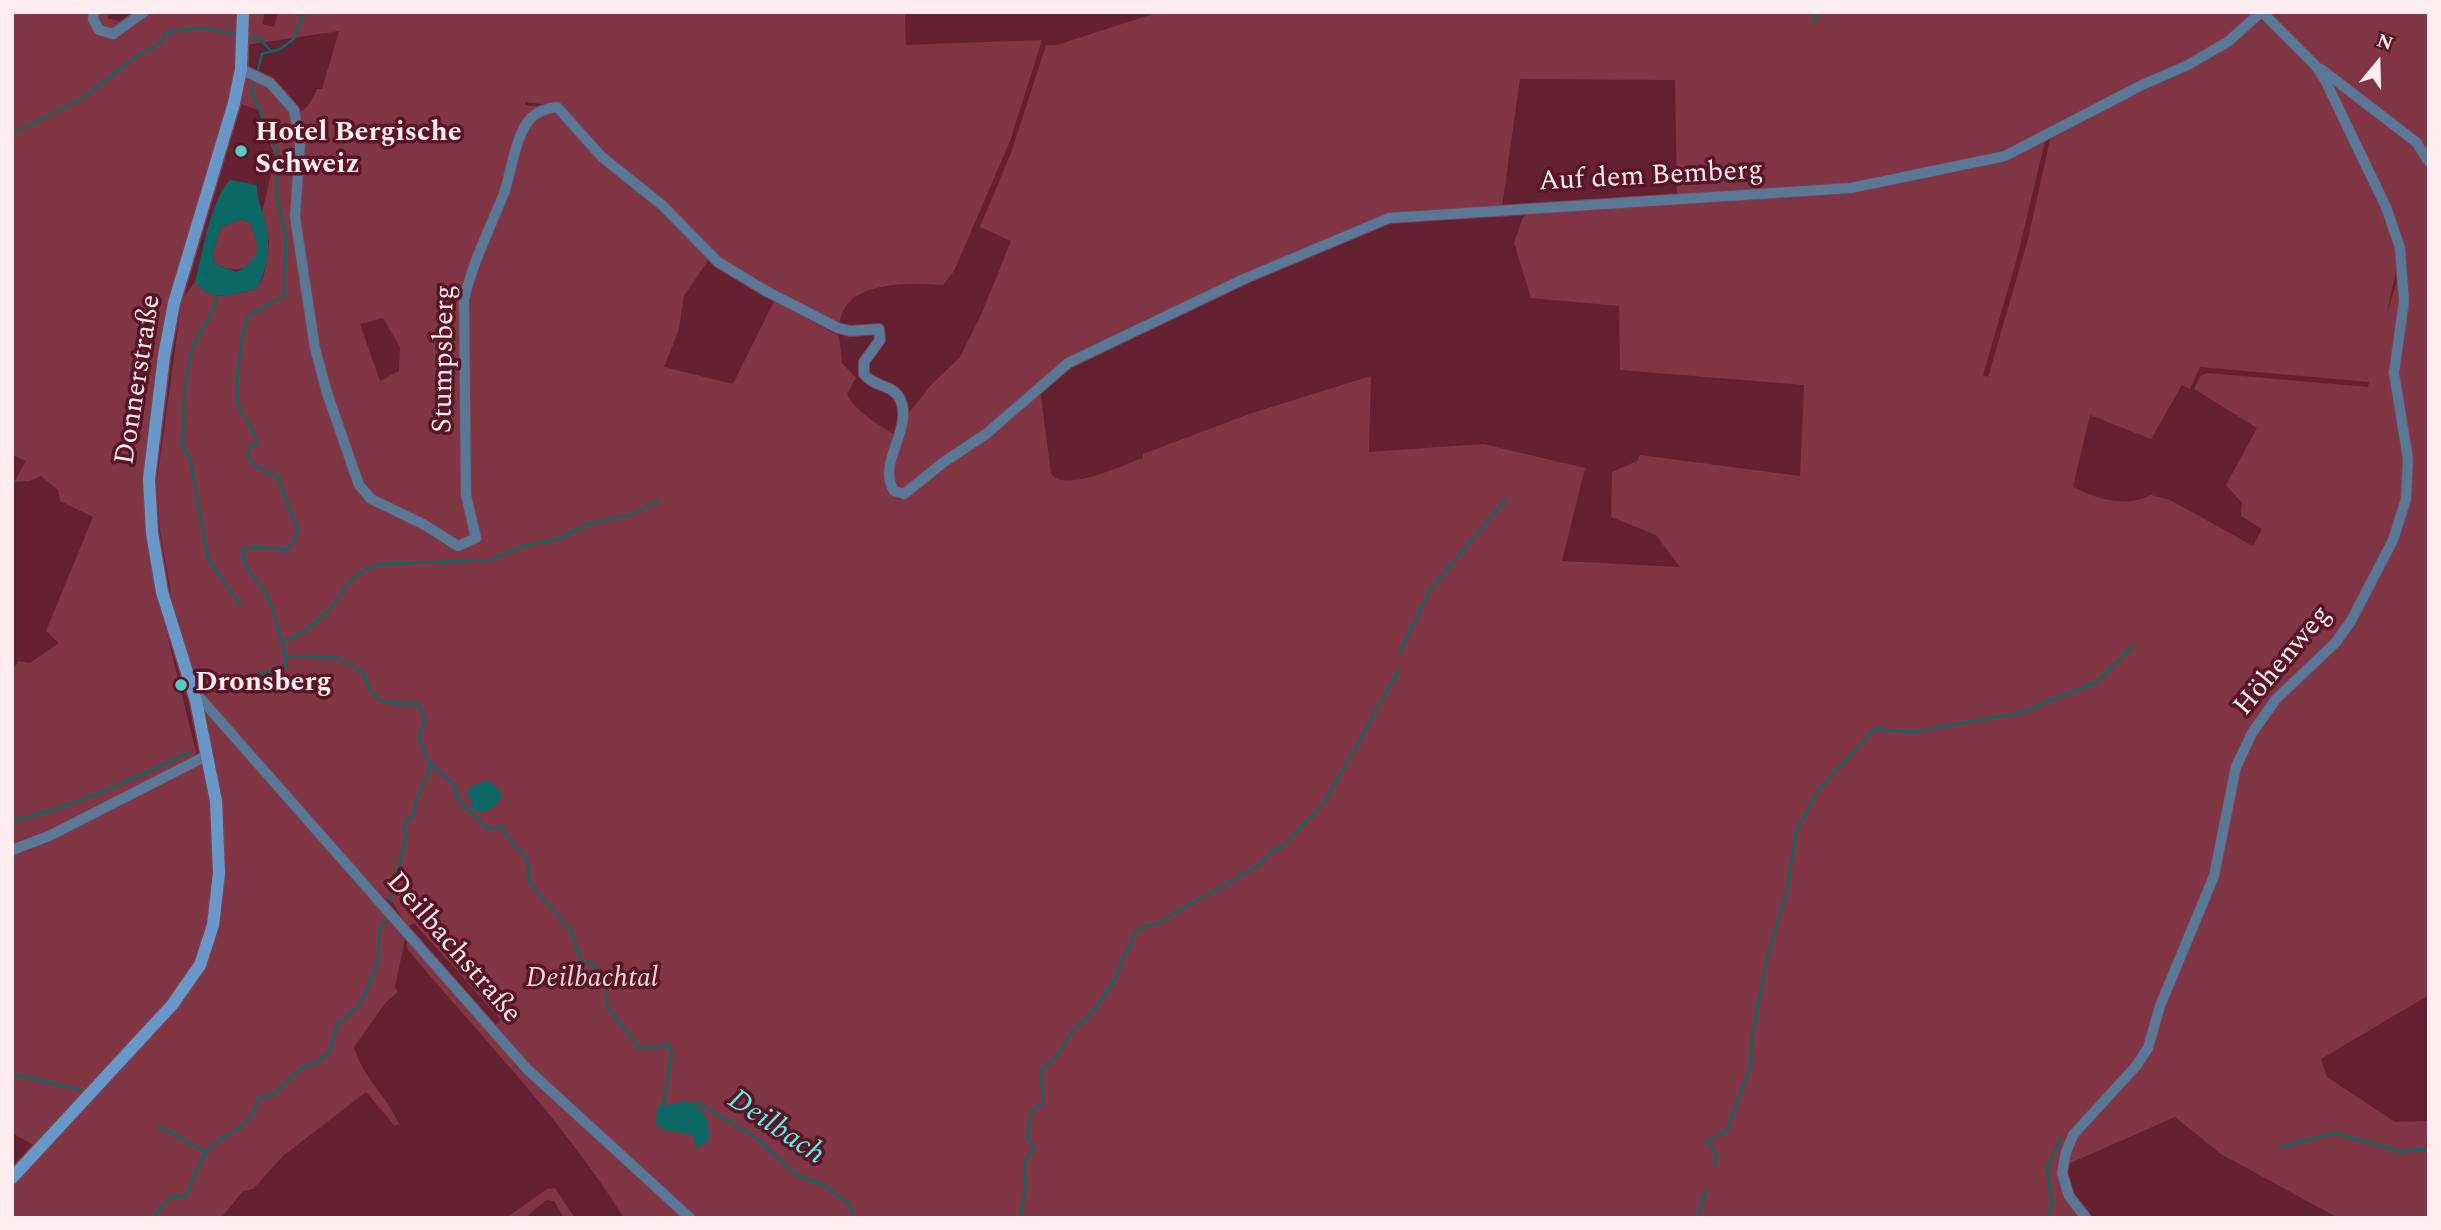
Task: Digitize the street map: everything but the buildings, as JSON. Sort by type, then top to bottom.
[{"type":"main road","name":"Donnerstraße","points":[[12,1178],[172,1005],[200,965],[213,925],[219,873],[219,825],[196,701],[162,592],[152,533],[149,479],[164,356],[174,303],[246,70],[243,12]]},
{"type":"street","points":[[94,12],[93,19],[99,30],[113,34],[144,12]]},
{"type":"street","name":"Höhenweg","points":[[2086,1218],[2069,1196],[2062,1173],[2066,1152],[2073,1135],[2136,1066],[2148,1048],[2160,1006],[2214,876],[2236,767],[2252,733],[2276,699],[2336,642],[2351,621],[2393,540],[2406,499],[2409,459],[2394,373],[2404,301],[2400,248],[2386,207],[2363,163],[2338,102],[2315,65],[2261,12]]},
{"type":"street","name":"Auf dem Bemberg","points":[[1041,385],[1068,363],[1114,340],[1246,278],[1389,218],[1851,188],[2005,156],[2142,85],[2188,65],[2228,41],[2261,12]]},
{"type":"street","points":[[2315,65],[2416,142],[2429,162]]},
{"type":"street","name":"Stumpsberg","points":[[246,70],[270,83],[293,110],[300,144],[295,217],[304,283],[324,382],[349,464],[359,485],[371,499],[423,524],[458,546],[476,538],[466,495],[464,299],[470,272],[505,190],[522,136],[531,117],[548,108],[556,107],[602,158],[662,205],[719,262],[766,291],[838,328],[850,331],[879,329],[880,340],[864,362],[864,374],[897,394],[903,407],[903,421],[888,478],[894,491],[909,492],[944,462],[986,434],[1041,385]]},
{"type":"street","name":"Deilbachstraße","points":[[196,701],[201,698],[527,1069],[690,1218]]},
{"type":"street","points":[[12,850],[49,836],[206,756]]},
{"type":"green space","points":[[12,12],[111,12],[107,18],[122,22],[126,30],[150,12],[240,12],[238,70],[170,303],[148,439],[157,594],[197,756],[49,832],[12,847],[12,670],[19,661],[30,663],[59,643],[46,631],[93,517],[60,501],[58,490],[41,476],[29,481],[14,482],[26,461],[12,455]]},
{"type":"green space","name":"Deilbachtal","points":[[247,12],[265,12],[262,24],[274,27],[278,12],[905,12],[906,45],[1042,40],[1010,141],[954,271],[943,285],[894,285],[863,293],[850,301],[842,313],[839,330],[801,313],[719,261],[663,204],[603,156],[557,106],[525,102],[525,105],[555,109],[600,160],[660,206],[709,259],[684,296],[679,329],[664,367],[733,384],[774,301],[839,336],[842,363],[856,378],[847,394],[861,412],[894,434],[884,480],[891,495],[900,500],[912,494],[945,464],[988,436],[1040,389],[1051,474],[1058,479],[1069,481],[1109,471],[1143,458],[1143,454],[1252,413],[1371,376],[1369,452],[1483,444],[1585,468],[1562,561],[1680,567],[1656,535],[1611,517],[1612,472],[1637,461],[1640,455],[1800,476],[1804,385],[1620,370],[1619,306],[1531,298],[1514,243],[1523,217],[1537,210],[1844,192],[1924,178],[1914,170],[1854,184],[1677,197],[1675,80],[1520,79],[1502,207],[1383,219],[1258,270],[1067,360],[985,432],[904,491],[891,481],[903,420],[931,385],[960,357],[981,315],[1011,241],[980,227],[1011,153],[1046,45],[1057,45],[1159,12],[2252,12],[2224,39],[2191,63],[2047,133],[2017,258],[1983,375],[1988,377],[2028,239],[2050,139],[2117,103],[2196,67],[2256,20],[2269,24],[2322,81],[2383,208],[2398,262],[2386,317],[2405,254],[2331,82],[2313,56],[2268,12],[2429,12],[2429,995],[2321,1059],[2327,1077],[2395,1122],[2429,1121],[2429,1218],[2338,1218],[2221,1154],[2175,1117],[2068,1164],[2064,1193],[2082,1218],[695,1218],[577,1111],[493,1027],[501,1020],[414,923],[408,927],[393,903],[379,894],[201,693],[173,604],[160,531],[157,481],[182,299],[195,282],[209,293],[223,296],[257,289],[264,275],[269,242],[262,212],[275,157],[258,110],[241,104],[245,71],[272,89],[293,115],[298,113],[308,105],[317,89],[322,89],[339,31],[246,45]],"holes":[[[383,318],[400,347],[399,371],[380,381],[360,324]],[[2200,367],[2369,382],[2368,387],[2208,373],[2200,376],[2194,389],[2257,428],[2226,485],[2242,503],[2241,516],[2262,529],[2253,546],[2170,500],[2151,495],[2132,501],[2112,500],[2073,487],[2090,415],[2151,439],[2182,385],[2190,389]]]},
{"type":"green space","points":[[242,219],[251,224],[258,250],[254,258],[241,269],[215,264],[213,253],[221,227]]},
{"type":"green space","points":[[204,712],[208,712],[405,939],[395,987],[398,992],[386,1002],[354,1047],[363,1068],[399,1124],[395,1126],[366,1092],[283,1156],[253,1189],[243,1191],[221,1218],[12,1218],[12,1184],[194,982],[221,898]]},
{"type":"green space","points":[[203,763],[211,812],[214,863],[210,914],[197,962],[172,999],[36,1146],[12,1133],[12,854]]},
{"type":"green space","points":[[408,942],[549,1097],[684,1218],[624,1218],[575,1147],[521,1080],[408,950]]},
{"type":"green space","points":[[555,1188],[575,1218],[564,1218],[554,1201],[546,1200],[525,1218],[506,1218],[547,1189]]},
{"type":"water","points":[[230,180],[257,185],[266,223],[268,248],[266,265],[257,289],[223,296],[209,293],[195,282],[208,228],[223,188]],"holes":[[[242,219],[251,224],[258,250],[249,264],[237,272],[215,264],[213,253],[221,227]]]},
{"type":"water","points":[[488,780],[503,794],[497,803],[486,811],[472,809],[472,799],[467,796],[470,787]]},
{"type":"water","points":[[686,1101],[703,1112],[707,1121],[709,1140],[696,1149],[693,1135],[665,1130],[656,1124],[657,1107]]},
{"type":"waterway","name":"Deilbach","points":[[257,73],[262,54],[280,49],[294,39],[304,12]]},
{"type":"waterway","points":[[1813,23],[1817,12]]},
{"type":"waterway","points":[[12,134],[83,98],[138,55],[162,42],[167,32],[204,28],[233,34]]},
{"type":"waterway","points":[[251,37],[261,40],[270,50]]},
{"type":"waterway","name":"Deilbach","points":[[255,80],[252,92],[277,152],[277,198],[286,236],[284,296],[248,316],[239,363],[238,401],[257,443],[249,448],[250,459],[261,469],[277,476],[298,530],[292,545],[286,550],[259,547],[243,549],[246,566],[270,601],[286,656],[337,658],[363,672],[376,698],[389,703],[419,704],[425,719],[419,737],[430,764],[453,783],[459,801],[488,829],[502,826],[507,837],[527,858],[530,883],[570,929],[582,962],[595,965],[606,986],[607,1007],[641,1049],[668,1045],[672,1051],[663,1107]]},
{"type":"waterway","points":[[217,297],[190,357],[181,444],[190,458],[208,559],[240,604]]},
{"type":"waterway","points":[[1400,652],[1430,590],[1507,498]]},
{"type":"waterway","points":[[282,642],[307,630],[330,609],[349,582],[366,569],[384,564],[491,560],[524,546],[555,540],[589,524],[633,514],[660,500]]},
{"type":"waterway","points":[[1714,1167],[1717,1155],[1707,1141],[1727,1131],[1751,1064],[1752,1037],[1767,958],[1787,891],[1796,832],[1818,790],[1875,729],[1913,732],[2020,713],[2097,682],[2132,647]]},
{"type":"waterway","points":[[207,688],[285,667],[286,657]]},
{"type":"waterway","points":[[1020,1218],[1026,1187],[1024,1163],[1034,1148],[1027,1135],[1032,1110],[1043,1103],[1041,1069],[1055,1058],[1072,1031],[1087,1018],[1104,996],[1133,943],[1133,935],[1258,866],[1272,851],[1283,846],[1324,803],[1399,670]]},
{"type":"waterway","points":[[12,821],[81,800],[190,752]]},
{"type":"waterway","points":[[391,900],[406,837],[404,823],[414,815],[416,801],[430,764]]},
{"type":"waterway","points":[[153,1218],[170,1198],[186,1196],[205,1154],[248,1119],[258,1099],[274,1094],[303,1067],[315,1064],[330,1051],[337,1025],[358,1007],[367,990],[378,960],[379,930],[386,921]]},
{"type":"waterway","points":[[12,1074],[80,1090],[83,1094]]},
{"type":"waterway","name":"Deilbach","points":[[690,1105],[699,1103],[755,1137],[797,1175],[827,1187],[850,1205],[855,1218]]},
{"type":"waterway","points":[[159,1126],[205,1152]]},
{"type":"waterway","points":[[2280,1147],[2334,1133],[2402,1152],[2421,1149],[2429,1151]]},
{"type":"waterway","points":[[2048,1218],[2052,1203],[2047,1168],[2061,1138]]},
{"type":"waterway","points":[[1697,1218],[1706,1191]]},
{"type":"waterway","name":"Deilbach","points":[[888,1218],[906,1218]]},
{"type":"place","name":"Hotel Bergische Schweiz","points":[[241,151]]},
{"type":"place","name":"Dronsberg","points":[[181,685]]}]
